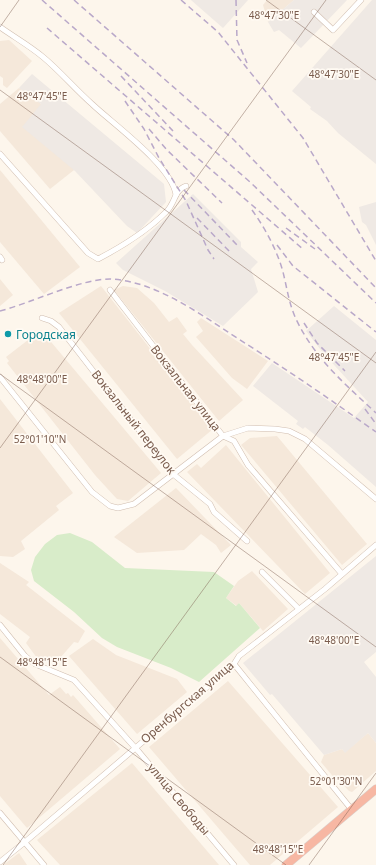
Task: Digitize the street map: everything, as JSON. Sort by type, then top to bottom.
[{"type":"highway","points":[[286,865],[376,790]]},
{"type":"street","points":[[314,12],[333,30],[361,0]]},
{"type":"street","points":[[0,27],[44,57],[93,105],[147,153],[168,178],[175,190],[176,195]]},
{"type":"street","points":[[0,154],[88,253],[98,260],[143,233],[168,211],[176,195],[186,186]]},
{"type":"street","name":"Вокзальная улица","points":[[110,290],[223,436],[234,441],[248,464],[342,574]]},
{"type":"street","name":"Вокзальный переулок","points":[[42,318],[51,321],[59,327],[174,474],[210,504],[214,512],[247,542]]},
{"type":"street","points":[[0,377],[88,488],[110,506],[118,508],[134,504],[174,474],[201,451],[223,436],[248,428],[275,428],[289,431],[305,439],[376,499]]},
{"type":"street","name":"Оренбургская улица","points":[[0,862],[234,664],[239,656],[376,546]]},
{"type":"street","points":[[262,572],[299,609]]},
{"type":"street","name":"улица Свободы","points":[[0,625],[26,656],[35,664],[74,680],[234,865]]},
{"type":"street","points":[[234,664],[352,810]]},
{"type":"street","points":[[0,813],[44,865]]},
{"type":"shaded area","points":[[191,0],[248,0],[223,28]]},
{"type":"shaded area","points":[[267,0],[294,0],[268,22],[263,5]]},
{"type":"shaded area","points":[[294,0],[347,0],[301,48],[279,30],[274,32],[268,22]]},
{"type":"shaded area","points":[[372,0],[376,0],[376,164],[338,133],[327,121],[310,109],[311,107],[292,91]]},
{"type":"shaded area","points":[[9,40],[32,61],[7,88],[3,85],[3,78],[0,76],[0,41]]},
{"type":"shaded area","points":[[32,74],[164,184],[166,202],[137,233],[127,226],[75,171],[22,127],[41,104],[19,88]]},
{"type":"shaded area","points":[[19,88],[41,104],[74,170],[50,189],[0,131],[0,104]]},
{"type":"shaded area","points":[[0,170],[80,267],[44,294],[0,242]]},
{"type":"shaded area","points":[[193,194],[241,242],[241,247],[258,262],[251,269],[258,292],[223,326],[165,291],[123,270],[116,263]]},
{"type":"shaded area","points":[[376,202],[376,245],[366,225],[362,222],[359,207]]},
{"type":"shaded area","points":[[0,279],[13,295],[0,306]]},
{"type":"shaded area","points":[[101,286],[213,429],[177,459],[59,313]]},
{"type":"shaded area","points":[[123,286],[137,288],[154,303],[169,322],[177,317],[187,331],[183,334],[243,400],[219,421],[114,290]]},
{"type":"shaded area","points":[[334,306],[376,340],[376,487],[328,445],[305,427],[303,429],[296,424],[298,421],[253,386],[272,363],[354,418],[368,402],[324,354],[306,331]]},
{"type":"shaded area","points":[[201,318],[268,361],[247,389],[232,378],[196,337],[203,331],[197,322]]},
{"type":"shaded area","points":[[41,330],[161,473],[128,501],[117,499],[95,475],[7,363],[9,361],[6,357]]},
{"type":"shaded area","points":[[0,399],[73,493],[56,506],[59,510],[21,541],[25,549],[13,557],[0,556]]},
{"type":"shaded area","points":[[277,436],[367,544],[342,565],[241,445],[250,438]]},
{"type":"shaded area","points":[[226,445],[330,573],[305,594],[187,472],[197,464],[201,468]]},
{"type":"shaded area","points":[[176,488],[231,545],[221,553],[216,545],[201,534],[184,550],[137,553],[114,537]]},
{"type":"shaded area","points":[[376,556],[376,652],[364,662],[376,677],[376,743],[368,733],[345,753],[342,749],[324,755],[272,694],[270,695],[243,663]]},
{"type":"shaded area","points":[[0,563],[29,582],[26,585],[85,631],[78,643],[74,642],[53,666],[47,659],[40,662],[26,643],[30,637],[0,614]]},
{"type":"shaded area","points":[[252,571],[288,609],[263,631],[239,603],[237,606],[226,598],[238,581]]},
{"type":"shaded area","points":[[0,638],[49,695],[60,687],[66,694],[68,693],[71,697],[73,695],[120,749],[27,828],[0,796]]},
{"type":"shaded area","points":[[93,639],[116,655],[177,679],[187,692],[137,734],[69,656]]},
{"type":"shaded area","points":[[228,681],[338,807],[270,865],[250,865],[149,747]]},
{"type":"shaded area","points":[[368,733],[376,743],[376,771],[352,792],[349,791],[338,779],[336,780],[321,762],[324,755],[342,749],[345,752]]},
{"type":"shaded area","points":[[132,763],[219,865],[60,865],[37,840]]},
{"type":"shaded area","points":[[19,853],[27,865],[3,865]]},
{"type":"green space","points":[[70,533],[92,542],[125,568],[214,572],[234,586],[226,598],[236,606],[239,603],[260,628],[199,682],[171,668],[117,647],[102,638],[74,612],[34,581],[31,570],[35,557],[45,544],[57,535]]},
{"type":"railway","points":[[42,0],[250,182],[376,303]]},
{"type":"railway","points":[[74,0],[234,140],[376,288]]},
{"type":"railway","points":[[181,0],[218,32],[303,138],[376,261]]},
{"type":"railway","points":[[236,0],[237,40],[247,63]]},
{"type":"railway","points":[[47,28],[304,250]]},
{"type":"railway","points":[[121,76],[173,131]]},
{"type":"railway","points":[[125,101],[144,129],[159,158],[186,201],[208,250],[214,259]]},
{"type":"railway","points":[[149,129],[167,150],[222,203]]},
{"type":"railway","points":[[184,190],[238,246]]},
{"type":"railway","points":[[252,210],[274,247],[283,272],[292,308],[304,333],[321,359],[376,413]]},
{"type":"railway","points":[[197,218],[230,252]]},
{"type":"railway","points":[[286,228],[315,249]]},
{"type":"railway","points":[[277,245],[293,266],[376,332]]},
{"type":"railway","points":[[0,311],[70,287],[98,280],[110,279],[128,281],[147,287],[165,294],[200,314],[297,377],[376,432]]},
{"type":"railway","points":[[304,323],[317,343],[345,371]]},
{"type":"railway","points":[[365,409],[376,424]]},
{"type":"place","name":"Городская","points":[[8,334]]}]
